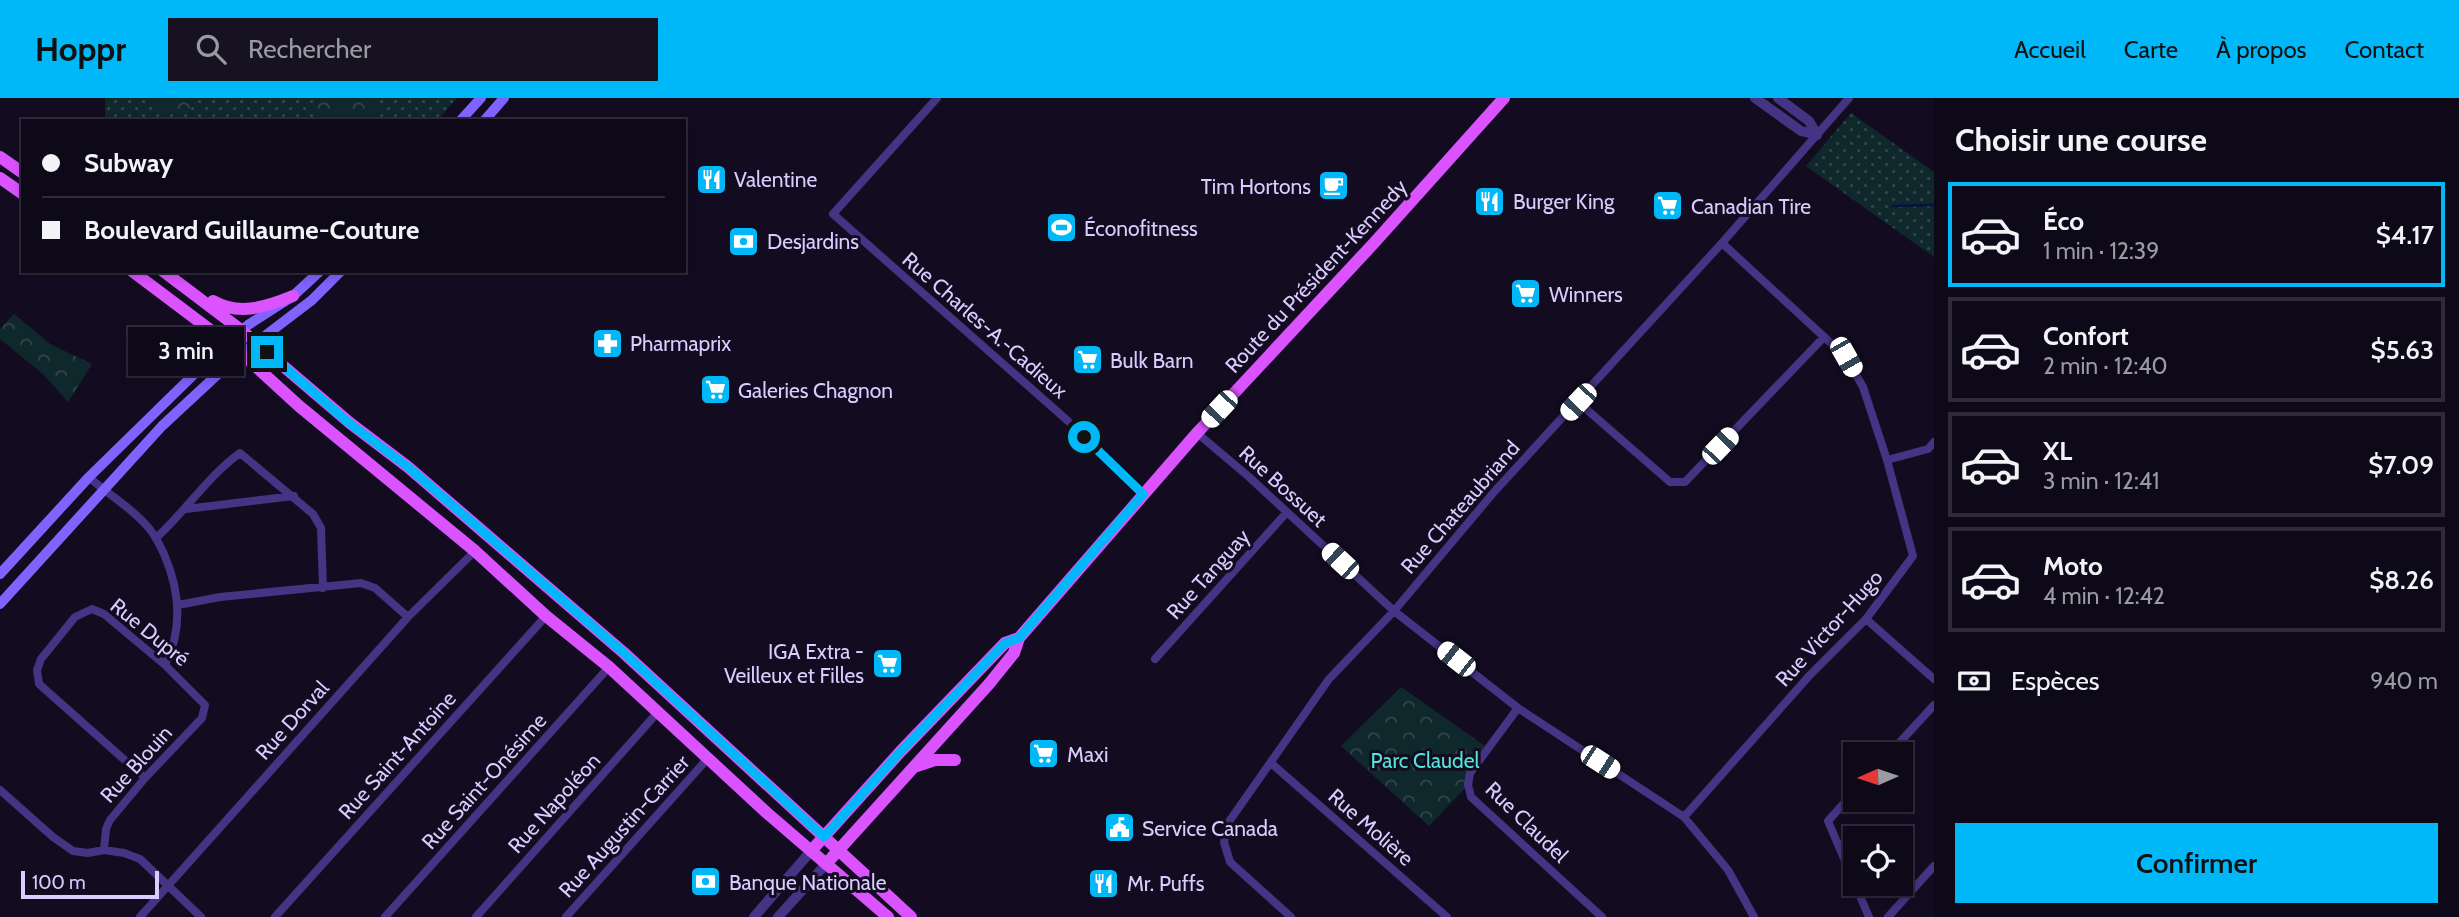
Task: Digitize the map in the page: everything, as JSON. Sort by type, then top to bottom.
[{"type":"main road","points":[[462,119],[481,98]]},
{"type":"main road","points":[[486,119],[504,98]]},
{"type":"main road","name":"Route du Président-Kennedy","points":[[826,864],[989,684],[1013,653],[1019,638],[1143,494],[1373,245],[1504,98]]},
{"type":"main road","points":[[0,157],[21,172]]},
{"type":"main road","points":[[0,178],[21,193]]},
{"type":"main road","points":[[135,273],[241,354],[299,406],[475,551],[545,616],[609,667],[709,757],[766,813],[888,917]]},
{"type":"main road","points":[[0,574],[89,477],[226,343],[293,296],[318,273]]},
{"type":"main road","points":[[2,597],[162,426],[241,354],[312,300],[339,273]]},
{"type":"main road","points":[[169,275],[225,308],[234,310],[258,307],[293,296]]},
{"type":"main road","points":[[169,275],[256,342],[349,423],[408,467],[624,653],[911,917]]},
{"type":"main road","name":"Route du Président-Kennedy","points":[[811,851],[901,751],[1005,643],[1019,638]]},
{"type":"main road","points":[[913,767],[935,760],[954,760]]},
{"type":"street","name":"Rue Charles-A.-Cadieux","points":[[937,98],[833,214],[1068,421],[1143,494]]},
{"type":"street","points":[[1755,98],[1801,131],[1817,135]]},
{"type":"street","points":[[1778,98],[1809,121],[1817,135]]},
{"type":"street","name":"Rue Chateaubriand","points":[[1291,917],[1230,862],[1224,842],[1228,823],[1329,679],[1394,611],[1494,492],[1722,243],[1849,98]]},
{"type":"street","name":"Rue Victor-Hugo","points":[[1684,817],[1809,676],[1866,619],[1913,556],[1887,460],[1863,387],[1846,357],[1722,243]]},
{"type":"street","points":[[1578,402],[1670,482],[1685,482],[1824,337]]},
{"type":"street","name":"Rue Bossuet","points":[[1197,433],[1394,611],[1518,708],[1684,817],[1728,870],[1754,917]]},
{"type":"street","points":[[1887,460],[1928,449],[1934,442]]},
{"type":"street","points":[[156,538],[228,462],[240,453],[313,514],[321,528],[323,588]]},
{"type":"street","points":[[89,477],[147,525],[156,538],[172,574],[178,605],[172,651],[165,665]]},
{"type":"street","points":[[186,509],[294,496]]},
{"type":"street","name":"Rue Tanguay","points":[[1155,659],[1287,512]]},
{"type":"street","name":"Rue Dorval","points":[[140,917],[408,617],[475,551]]},
{"type":"street","points":[[178,605],[220,597],[361,583],[375,588],[408,617]]},
{"type":"street","name":"Rue Dupré","points":[[145,778],[39,684],[37,670],[41,660],[75,617],[92,609],[104,614],[165,665],[205,705]]},
{"type":"street","name":"Rue Saint-Antoine","points":[[275,917],[545,616]]},
{"type":"street","points":[[1866,619],[1934,679]]},
{"type":"street","name":"Rue Saint-Onésime","points":[[385,917],[609,667]]},
{"type":"street","name":"Rue Blouin","points":[[104,850],[106,829],[110,820],[145,778],[202,718],[205,705]]},
{"type":"street","points":[[1900,742],[1934,705]]},
{"type":"street","name":"Rue Claudel","points":[[1518,708],[1470,773],[1468,785],[1471,797],[1602,917]]},
{"type":"street","name":"Rue Napoléon","points":[[476,917],[658,712]]},
{"type":"street","name":"Rue Augustin-Carrier","points":[[566,917],[709,757]]},
{"type":"street","name":"Rue Molière","points":[[1271,763],[1447,917]]},
{"type":"street","points":[[0,790],[73,851],[88,853],[104,850],[140,859],[201,917]]},
{"type":"street","points":[[1843,804],[1828,821],[1869,917]]},
{"type":"street","name":"Route du Président-Kennedy","points":[[754,917],[811,851]]},
{"type":"street","name":"Route du Président-Kennedy","points":[[778,917],[826,864]]},
{"type":"street","points":[[1888,917],[1934,866]]},
{"type":"green space","points":[[105,98],[457,98],[439,119],[105,118]]},
{"type":"green space","points":[[152,98],[200,98],[185,112],[175,113],[155,108]]},
{"type":"green space","points":[[319,98],[380,98],[375,119],[327,119],[311,109]]},
{"type":"green space","points":[[1851,113],[1934,172],[1934,257],[1806,166]]},
{"type":"green space","points":[[14,314],[50,344],[92,364],[68,402],[44,375],[0,339],[0,329]]},
{"type":"green space","name":"Parc Claudel","points":[[1401,687],[1488,748],[1470,773],[1468,785],[1429,826],[1341,746]]},
{"type":"waterway","points":[[1892,206],[1934,205]]},
{"type":"place","name":"Valentine","points":[[711,179]]},
{"type":"place","name":"Tim Hortons","points":[[1334,186]]},
{"type":"place","name":"Burger King","points":[[1490,201]]},
{"type":"place","name":"Canadian Tire","points":[[1668,206]]},
{"type":"place","name":"Éconofitness","points":[[1061,228]]},
{"type":"place","name":"Desjardins","points":[[744,241]]},
{"type":"place","name":"Winners","points":[[1526,294]]},
{"type":"place","name":"Pharmaprix","points":[[607,343]]},
{"type":"place","name":"Bulk Barn","points":[[1087,360]]},
{"type":"place","name":"Galeries Chagnon","points":[[715,390]]},
{"type":"place","name":"IGA Extra - Veilleux et Filles","points":[[887,663]]},
{"type":"place","name":"Maxi","points":[[1044,754]]},
{"type":"place","name":"Service Canada","points":[[1119,828]]},
{"type":"place","name":"Banque Nationale","points":[[706,882]]},
{"type":"place","name":"Mr. Puffs","points":[[1104,883]]},
{"type":"route","points":[[267,352],[349,423],[439,493],[624,653],[824,837],[901,751],[1005,643],[1019,638],[1143,494],[1084,437]]}]
